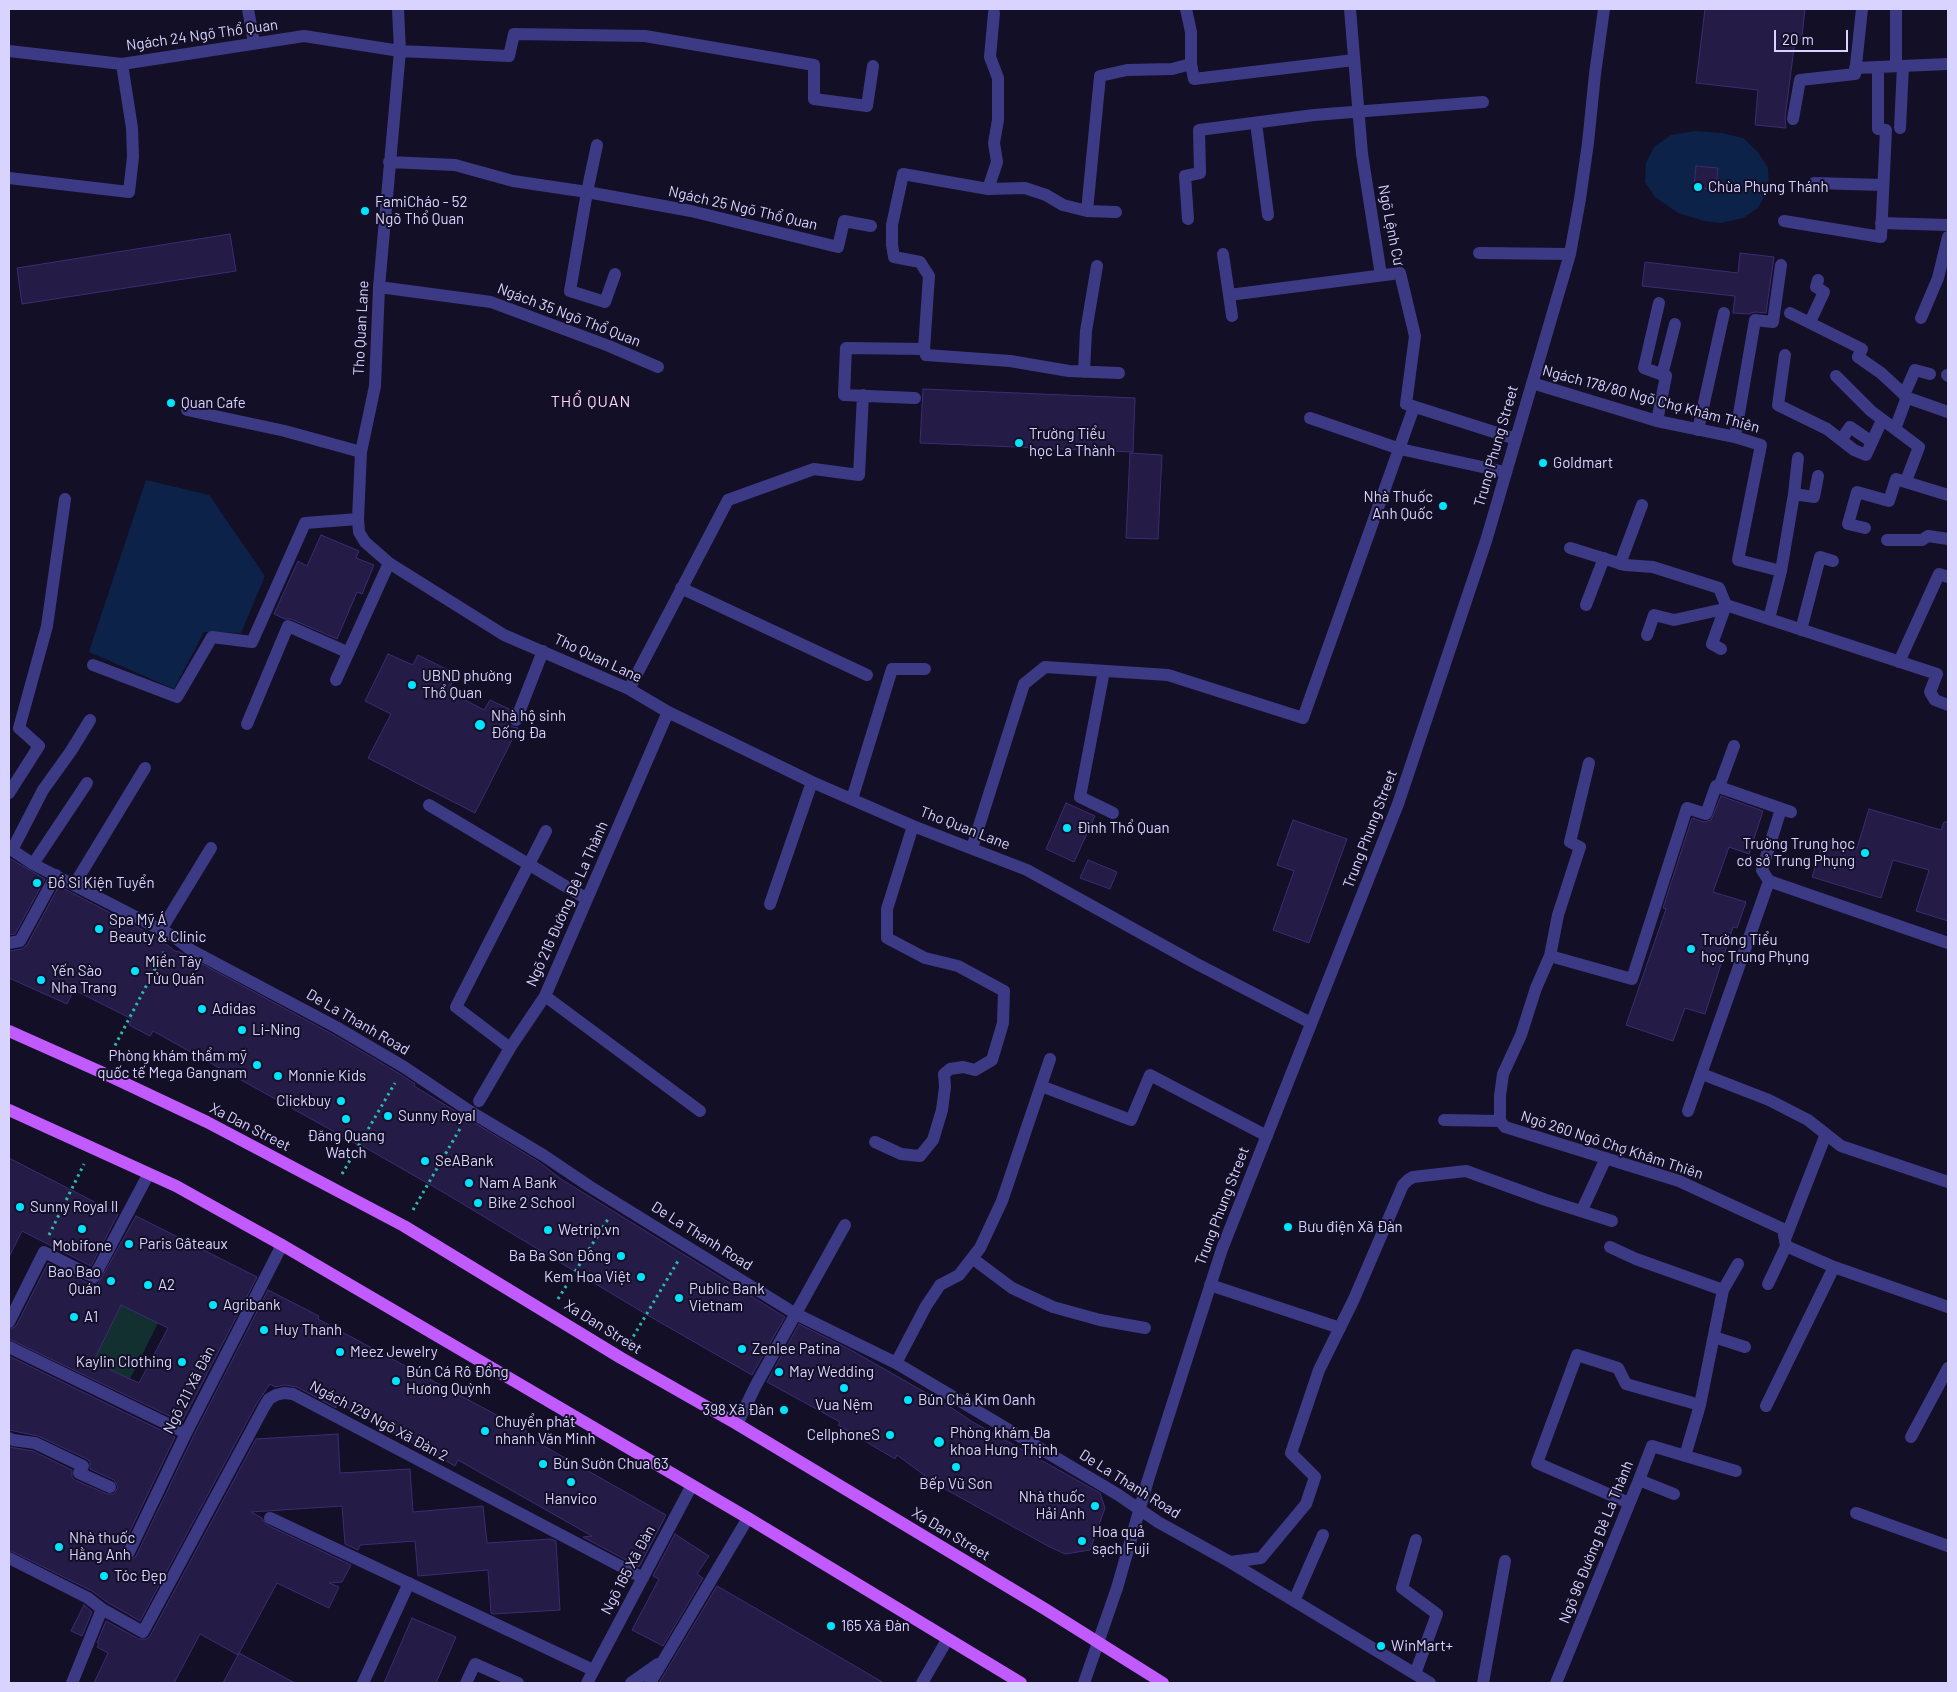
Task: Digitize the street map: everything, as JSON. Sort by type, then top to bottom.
[{"type":"main road","name":"Xa Dan Street","points":[[9,1031],[207,1122],[404,1226],[550,1313],[621,1358],[736,1424],[1163,1683]]},
{"type":"main road","points":[[9,1110],[148,1175],[176,1186],[282,1245],[748,1518],[1021,1683]]},
{"type":"street","points":[[248,9],[254,43]]},
{"type":"street","name":"Tho Quan Lane","points":[[398,9],[400,51],[379,287],[375,386],[361,452],[358,519],[359,532],[365,542],[389,563],[504,635],[629,689],[668,712],[812,782],[913,826],[1027,870],[1195,963],[1311,1023]]},
{"type":"street","points":[[1186,9],[1191,32],[1191,64],[1194,79],[1354,60]]},
{"type":"street","name":"Ngõ Lệnh Cư","points":[[1350,9],[1362,154],[1381,275],[1400,273],[1415,336],[1406,404],[1414,407]]},
{"type":"street","name":"Trung Phung Street","points":[[1084,1683],[1117,1588],[1139,1510],[1222,1249],[1398,804],[1486,541],[1570,254],[1586,162],[1604,9]]},
{"type":"street","points":[[1793,119],[1800,80],[1855,74],[1862,9]]},
{"type":"street","points":[[1896,9],[1900,66],[1900,128]]},
{"type":"street","points":[[988,189],[997,162],[994,143],[998,120],[998,78],[990,57],[994,13]]},
{"type":"street","name":"Ngách 24 Ngõ Thổ Quan","points":[[9,51],[122,64],[304,36],[400,51],[509,56],[514,34],[646,36],[814,65],[814,99],[866,106],[873,66]]},
{"type":"street","points":[[9,178],[129,192],[133,157],[132,128],[122,64]]},
{"type":"street","points":[[1087,211],[1100,76],[1127,70],[1172,69],[1191,64]]},
{"type":"street","points":[[1856,68],[1948,64]]},
{"type":"street","points":[[1784,221],[1881,237],[1886,130],[1878,129],[1878,67]]},
{"type":"street","points":[[1188,219],[1185,176],[1200,174],[1199,130],[1314,115],[1483,102]]},
{"type":"street","points":[[1256,124],[1268,215]]},
{"type":"street","points":[[597,145],[570,291],[605,302],[615,274]]},
{"type":"street","name":"Ngách 25 Ngõ Thổ Quan","points":[[389,162],[455,165],[513,181],[691,211],[838,247],[844,221],[871,226]]},
{"type":"street","points":[[1116,212],[1087,211],[1064,205],[1025,188],[988,189],[903,174],[892,225],[892,246],[894,257],[920,262],[928,276],[924,349],[926,355],[1010,361],[1069,371],[1119,374]]},
{"type":"street","points":[[1814,183],[1883,185]]},
{"type":"street","points":[[1881,223],[1948,225]]},
{"type":"street","points":[[1921,318],[1945,263],[1948,237]]},
{"type":"street","points":[[1480,253],[1570,254]]},
{"type":"street","points":[[1223,254],[1232,316]]},
{"type":"street","points":[[1735,437],[1755,320],[1773,322],[1781,265]]},
{"type":"street","points":[[1084,372],[1086,331],[1097,266]]},
{"type":"street","points":[[1229,295],[1381,275]]},
{"type":"street","points":[[1810,322],[1824,292],[1816,287],[1818,280]]},
{"type":"street","name":"Ngách 35 Ngõ Thổ Quan","points":[[379,287],[491,302],[609,346],[658,367]]},
{"type":"street","points":[[1657,421],[1666,376],[1644,368],[1659,303]]},
{"type":"street","points":[[1698,430],[1724,313]]},
{"type":"street","points":[[1790,313],[1862,349],[1858,357],[1881,373],[1906,396],[1948,412]]},
{"type":"street","points":[[1662,375],[1675,324]]},
{"type":"street","points":[[915,398],[844,394],[846,348],[924,349]]},
{"type":"street","points":[[1785,355],[1778,405],[1826,429],[1841,440],[1850,427],[1872,442],[1882,420]]},
{"type":"street","points":[[1895,429],[1915,370],[1930,374]]},
{"type":"street","points":[[1836,376],[1871,411],[1919,446],[1906,481]]},
{"type":"street","name":"Ngách 178/80 Ngõ Chợ Khâm Thiên","points":[[1532,383],[1657,421],[1735,437],[1761,445],[1738,560],[1781,572]]},
{"type":"street","points":[[629,689],[728,500],[814,470],[860,475],[862,395]]},
{"type":"street","points":[[972,848],[1024,684],[1045,667],[1168,675],[1303,718],[1414,407],[1516,439]]},
{"type":"street","points":[[187,410],[285,431],[361,452]]},
{"type":"street","points":[[1310,418],[1400,449],[1505,472]]},
{"type":"street","points":[[1769,620],[1781,572],[1798,458]]},
{"type":"street","points":[[1794,494],[1814,497],[1818,476]]},
{"type":"street","points":[[1865,528],[1848,524],[1857,492],[1889,500],[1896,479],[1948,495]]},
{"type":"street","points":[[9,793],[39,746],[19,728],[47,626],[65,500]]},
{"type":"street","points":[[1620,564],[1642,504]]},
{"type":"street","points":[[93,665],[177,697],[212,637],[252,642],[304,523],[358,519]]},
{"type":"street","points":[[1888,540],[1922,540],[1928,536],[1948,540]]},
{"type":"street","points":[[1570,548],[1620,564],[1653,567],[1719,588],[1725,607],[1712,644],[1721,649]]},
{"type":"street","points":[[1801,630],[1820,557],[1834,560]]},
{"type":"street","points":[[1586,605],[1604,558]]},
{"type":"street","points":[[336,680],[347,652],[389,563]]},
{"type":"street","points":[[1899,662],[1939,574],[1948,577]]},
{"type":"street","points":[[681,588],[866,675]]},
{"type":"street","points":[[1647,635],[1654,615],[1674,620],[1725,607],[1937,674],[1930,692],[1935,700],[1948,705]]},
{"type":"street","points":[[247,724],[288,626],[347,652]]},
{"type":"street","points":[[516,720],[543,651]]},
{"type":"street","points":[[852,799],[892,669],[925,669]]},
{"type":"street","points":[[1104,672],[1080,797],[1113,813]]},
{"type":"street","name":"Ngõ 216 Đường Đê La Thành","points":[[479,1101],[510,1048],[544,996],[668,712]]},
{"type":"street","points":[[10,849],[35,804],[90,720]]},
{"type":"street","points":[[1719,787],[1734,746]]},
{"type":"street","name":"Ngõ 260 Ngõ Chợ Khâm Thiên","points":[[1589,763],[1570,842],[1580,847],[1558,915],[1550,956],[1536,988],[1521,1035],[1503,1074],[1500,1096],[1500,1121],[1505,1127],[1679,1181],[1783,1229],[1785,1243],[1834,1267],[1948,1307]]},
{"type":"street","points":[[74,885],[145,768]]},
{"type":"street","points":[[770,904],[812,782]]},
{"type":"street","points":[[33,864],[87,783]]},
{"type":"street","points":[[1550,956],[1632,979],[1687,808],[1706,814],[1716,786],[1786,810],[1762,870],[1769,881],[1948,943]]},
{"type":"street","points":[[429,805],[587,899]]},
{"type":"street","points":[[875,1142],[901,1154],[920,1156],[934,1140],[942,1110],[945,1087],[944,1074],[950,1070],[963,1068],[975,1070],[992,1060],[1004,1023],[1004,991],[958,966],[925,958],[887,938],[887,909],[913,826]]},
{"type":"street","points":[[510,1048],[456,1007],[546,831]]},
{"type":"street","points":[[167,933],[211,848]]},
{"type":"street","name":"De La Thanh Road","points":[[10,849],[33,864],[167,933],[191,950],[336,1027],[404,1067],[451,1099],[544,1155],[618,1204],[796,1314],[896,1363],[1430,1683]]},
{"type":"street","points":[[9,943],[20,941],[56,875]]},
{"type":"street","points":[[1688,1111],[1769,881]]},
{"type":"street","points":[[544,996],[700,1111]]},
{"type":"street","points":[[896,1363],[926,1306],[940,1285],[959,1275],[980,1248],[1002,1201],[1050,1059]]},
{"type":"street","points":[[1702,1074],[1769,1100],[1808,1120],[1841,1146],[1948,1182]]},
{"type":"street","points":[[1041,1086],[1130,1120],[1150,1075],[1266,1136]]},
{"type":"street","points":[[451,1099],[479,1101],[493,1124]]},
{"type":"street","points":[[1444,1120],[1500,1121]]},
{"type":"street","points":[[1768,1284],[1826,1134]]},
{"type":"street","points":[[1582,1210],[1606,1158]]},
{"type":"street","points":[[1230,1562],[1261,1558],[1306,1504],[1315,1477],[1291,1453],[1319,1370],[1354,1299],[1403,1185],[1413,1177],[1466,1171],[1537,1197],[1612,1221]]},
{"type":"street","points":[[9,1322],[44,1252],[94,1278],[148,1175]]},
{"type":"street","points":[[736,1424],[845,1226]]},
{"type":"street","name":"Ngõ 211 Xã Đàn","points":[[129,1552],[186,1433],[282,1245]]},
{"type":"street","points":[[1610,1247],[1636,1260],[1723,1290]]},
{"type":"street","points":[[972,1258],[1012,1288],[1053,1307],[1100,1320],[1145,1328]]},
{"type":"street","points":[[1686,1456],[1700,1405],[1723,1290],[1738,1264]]},
{"type":"street","points":[[1766,1406],[1834,1267]]},
{"type":"street","points":[[1210,1285],[1340,1328]]},
{"type":"street","points":[[1714,1337],[1744,1347]]},
{"type":"street","points":[[9,1347],[186,1433]]},
{"type":"street","points":[[1629,1503],[1537,1463],[1577,1355],[1618,1368],[1626,1384],[1700,1405]]},
{"type":"street","points":[[1911,1437],[1948,1368]]},
{"type":"street","name":"Ngách 129 Ngõ Xã Đàn 2","points":[[102,1609],[143,1632],[264,1407],[269,1399],[284,1393],[293,1394],[643,1578]]},
{"type":"street","points":[[9,1438],[35,1443],[59,1454],[82,1466],[79,1473],[110,1487]]},
{"type":"street","name":"Ngõ 96 Đường Đê La Thành","points":[[1556,1683],[1652,1446],[1736,1471]]},
{"type":"street","points":[[1639,1480],[1674,1494]]},
{"type":"street","name":"Ngõ 165 Xã Đàn","points":[[587,1683],[692,1485]]},
{"type":"street","points":[[1856,1513],[1948,1546]]},
{"type":"street","points":[[270,1518],[593,1670]]},
{"type":"street","points":[[650,1683],[748,1518]]},
{"type":"street","points":[[1294,1601],[1323,1535]]},
{"type":"street","points":[[1415,1674],[1437,1614],[1402,1588],[1416,1540]]},
{"type":"street","points":[[9,1558],[88,1598],[102,1609],[72,1683]]},
{"type":"street","points":[[1483,1683],[1504,1561]]},
{"type":"street","points":[[363,1683],[409,1583]]},
{"type":"street","points":[[922,1683],[947,1640]]},
{"type":"street","points":[[631,1683],[663,1661]]},
{"type":"street","points":[[466,1683],[475,1664],[518,1683]]},
{"type":"path","points":[[101,1072],[167,933]]},
{"type":"path","points":[[334,1188],[404,1067]]},
{"type":"path","points":[[404,1226],[456,1134]]},
{"type":"path","points":[[44,1252],[45,1244],[92,1148]]},
{"type":"path","points":[[550,1313],[618,1204]]},
{"type":"path","points":[[621,1358],[687,1246]]},
{"type":"green space","points":[[121,1305],[158,1323],[130,1379],[93,1362]]},
{"type":"water","points":[[1695,131],[1722,133],[1743,138],[1758,152],[1768,168],[1769,188],[1758,208],[1743,218],[1721,223],[1704,221],[1678,213],[1655,197],[1645,182],[1646,163],[1654,147],[1671,135]],"holes":[[[1696,166],[1718,168],[1716,189],[1694,187]]]},
{"type":"water","points":[[146,480],[209,495],[265,576],[241,633],[204,632],[174,689],[89,652]]},
{"type":"building","points":[[1705,9],[1805,9],[1802,36],[1794,48],[1785,118],[1786,128],[1755,125],[1758,90],[1696,83]]},
{"type":"building","points":[[1696,166],[1718,168],[1716,190],[1694,187]]},
{"type":"building","points":[[230,234],[236,271],[22,304],[17,268]]},
{"type":"building","points":[[1740,253],[1774,257],[1766,313],[1733,313],[1735,296],[1642,286],[1645,262],[1738,273]]},
{"type":"building","points":[[923,389],[1135,398],[1133,452],[920,443]]},
{"type":"building","points":[[1130,453],[1162,455],[1158,539],[1126,538]]},
{"type":"building","points":[[321,535],[359,551],[356,558],[374,565],[362,594],[357,592],[337,639],[291,619],[285,619],[274,614],[298,561],[307,566]]},
{"type":"building","points":[[388,654],[413,665],[418,655],[456,674],[448,691],[484,710],[490,700],[511,710],[506,722],[518,728],[475,813],[368,758],[391,714],[365,701]]},
{"type":"building","points":[[1721,796],[1763,811],[1749,854],[1729,847],[1713,892],[1746,902],[1737,928],[1733,927],[1705,1014],[1685,1008],[1673,1041],[1626,1025],[1666,909],[1663,908],[1692,818],[1704,822],[1711,820]]},
{"type":"building","name":"Đình Thổ Quan","points":[[1066,803],[1095,816],[1074,862],[1046,849]]},
{"type":"building","points":[[1869,809],[1941,830],[1944,822],[1948,822],[1948,921],[1916,911],[1929,870],[1893,860],[1881,898],[1812,877],[1822,846],[1827,848],[1830,840],[1857,848]]},
{"type":"building","points":[[1293,820],[1347,839],[1309,943],[1273,930],[1294,871],[1277,865]]},
{"type":"building","points":[[9,858],[45,879],[15,934],[9,935]]},
{"type":"building","points":[[1088,860],[1117,872],[1110,889],[1080,878]]},
{"type":"building","points":[[59,886],[160,939],[175,951],[332,1034],[400,1074],[415,1084],[414,1086],[539,1162],[561,1179],[785,1317],[752,1375],[359,1144],[153,1031],[150,1036],[129,1025],[132,1019],[74,990],[67,1004],[9,978],[9,951],[22,949],[27,945]]},
{"type":"building","points":[[9,1158],[118,1214],[91,1266],[22,1231],[9,1257]]},
{"type":"building","points":[[136,1216],[257,1277],[182,1422],[9,1339],[9,1330],[16,1326],[48,1263],[90,1284],[98,1284]],"holes":[[[121,1305],[168,1328],[139,1383],[93,1362]]]},
{"type":"building","points":[[268,1290],[319,1316],[318,1319],[530,1433],[528,1437],[666,1515],[639,1567],[583,1537],[592,1536],[458,1460],[455,1466],[336,1401],[336,1408],[297,1387],[285,1385],[275,1387],[270,1384],[257,1403],[140,1621],[92,1591],[9,1550],[9,1447],[33,1451],[72,1470],[72,1477],[75,1480],[107,1494],[114,1494],[118,1487],[114,1480],[90,1469],[90,1462],[87,1459],[38,1436],[9,1430],[9,1356],[175,1437],[122,1548],[123,1557],[130,1560],[136,1556],[193,1437]]},
{"type":"building","points":[[799,1324],[851,1350],[949,1406],[971,1421],[1100,1493],[1105,1508],[1090,1550],[1065,1554],[1048,1546],[936,1484],[897,1455],[895,1459],[838,1425],[840,1422],[767,1382]]},
{"type":"building","points":[[338,1434],[340,1473],[410,1469],[413,1512],[483,1506],[487,1543],[551,1539],[556,1541],[560,1610],[493,1614],[491,1613],[488,1570],[418,1576],[415,1541],[360,1545],[358,1550],[345,1544],[342,1506],[251,1512],[262,1518],[267,1525],[351,1565],[342,1582],[329,1583],[339,1587],[329,1608],[277,1583],[238,1655],[200,1634],[174,1683],[94,1683],[108,1653],[97,1647],[106,1621],[139,1639],[147,1639],[150,1636],[256,1439]]},
{"type":"building","points":[[675,1534],[709,1556],[697,1574],[703,1578],[663,1646],[632,1630],[659,1579],[653,1576]]},
{"type":"building","points":[[717,1586],[776,1620],[884,1683],[659,1683]]},
{"type":"building","points":[[84,1605],[92,1612],[82,1636],[71,1631]]},
{"type":"building","points":[[412,1618],[456,1637],[436,1683],[384,1683]]},
{"type":"building","points":[[239,1653],[295,1683],[223,1683]]},
{"type":"place","name":"Chùa Phụng Thánh","points":[[1698,187]]},
{"type":"place","name":"FamiCháo - 52 Ngõ Thổ Quan","points":[[365,211]]},
{"type":"place","name":"Quan Cafe","points":[[171,403]]},
{"type":"place","name":"Trường Tiểu học La Thành","points":[[1019,443]]},
{"type":"place","name":"Goldmart","points":[[1543,463]]},
{"type":"place","name":"Nhà Thuốc Anh Quốc","points":[[1443,506]]},
{"type":"place","name":"UBND phường Thổ Quan","points":[[412,685]]},
{"type":"place","name":"Nhà hộ sinh Đống Đa","points":[[480,725]]},
{"type":"place","name":"Đình Thổ Quan","points":[[1067,828]]},
{"type":"place","name":"Trường Trung học cơ sở Trung Phụng","points":[[1865,853]]},
{"type":"place","name":"Đồ Si Kiện Tuyển","points":[[37,883]]},
{"type":"place","name":"Spa Mỹ Á Beauty & Clinic","points":[[99,929]]},
{"type":"place","name":"Trường Tiểu học Trung Phụng","points":[[1691,949]]},
{"type":"place","name":"Miền Tây Tửu Quán","points":[[135,971]]},
{"type":"place","name":"Yến Sào Nha Trang","points":[[41,980]]},
{"type":"place","name":"Adidas","points":[[202,1009]]},
{"type":"place","name":"Li-Ning","points":[[242,1030]]},
{"type":"place","name":"Phòng khám thẩm mỹ quốc tế Mega Gangnam","points":[[257,1065]]},
{"type":"place","name":"Monnie Kids","points":[[278,1076]]},
{"type":"place","name":"Clickbuy","points":[[341,1101]]},
{"type":"place","name":"Sunny Royal","points":[[388,1116]]},
{"type":"place","name":"Đăng Quang Watch","points":[[346,1119]]},
{"type":"place","name":"SeABank","points":[[425,1161]]},
{"type":"place","name":"Nam A Bank","points":[[469,1183]]},
{"type":"place","name":"Bike 2 School","points":[[478,1203]]},
{"type":"place","name":"Sunny Royal II","points":[[20,1207]]},
{"type":"place","name":"Bưu điện Xã Đàn","points":[[1288,1227]]},
{"type":"place","name":"Mobifone","points":[[82,1229]]},
{"type":"place","name":"Wetrip.vn","points":[[548,1230]]},
{"type":"place","name":"Paris Gâteaux","points":[[129,1244]]},
{"type":"place","name":"Ba Ba Sơn Đông","points":[[621,1256]]},
{"type":"place","name":"Kem Hoa Việt","points":[[641,1277]]},
{"type":"place","name":"Bao Bao Quán","points":[[111,1281]]},
{"type":"place","name":"A2","points":[[148,1285]]},
{"type":"place","name":"Public Bank Vietnam","points":[[679,1298]]},
{"type":"place","name":"Agribank","points":[[213,1305]]},
{"type":"place","name":"A1","points":[[74,1317]]},
{"type":"place","name":"Huy Thanh","points":[[264,1330]]},
{"type":"place","name":"Zenlee Patina","points":[[742,1349]]},
{"type":"place","name":"Meez Jewelry","points":[[340,1352]]},
{"type":"place","name":"Kaylin Clothing","points":[[182,1362]]},
{"type":"place","name":"May Wedding","points":[[779,1372]]},
{"type":"place","name":"Bún Cá Rô Đồng Hương Quỳnh","points":[[396,1381]]},
{"type":"place","name":"Vua Nệm","points":[[844,1388]]},
{"type":"place","name":"Bún Chả Kim Oanh","points":[[908,1400]]},
{"type":"place","name":"398 Xã Đàn","points":[[784,1410]]},
{"type":"place","name":"Chuyển phát nhanh Văn Minh","points":[[485,1431]]},
{"type":"place","name":"CellphoneS","points":[[890,1435]]},
{"type":"place","name":"Phòng khám Đa khoa Hưng Thịnh","points":[[939,1442]]},
{"type":"place","name":"Bún Sườn Chua 63","points":[[543,1464]]},
{"type":"place","name":"Bếp Vũ Sơn","points":[[956,1467]]},
{"type":"place","name":"Hanvico","points":[[571,1482]]},
{"type":"place","name":"Nhà thuốc Hải Anh","points":[[1095,1506]]},
{"type":"place","name":"Hoa quả sạch Fuji","points":[[1082,1541]]},
{"type":"place","name":"Nhà thuốc Hằng Anh","points":[[59,1547]]},
{"type":"place","name":"Tóc Đẹp","points":[[104,1576]]},
{"type":"place","name":"165 Xã Đàn","points":[[831,1626]]},
{"type":"place","name":"WinMart+","points":[[1381,1646]]},
{"type":"district","name":"THỔ QUAN","points":[[591,402]]}]
